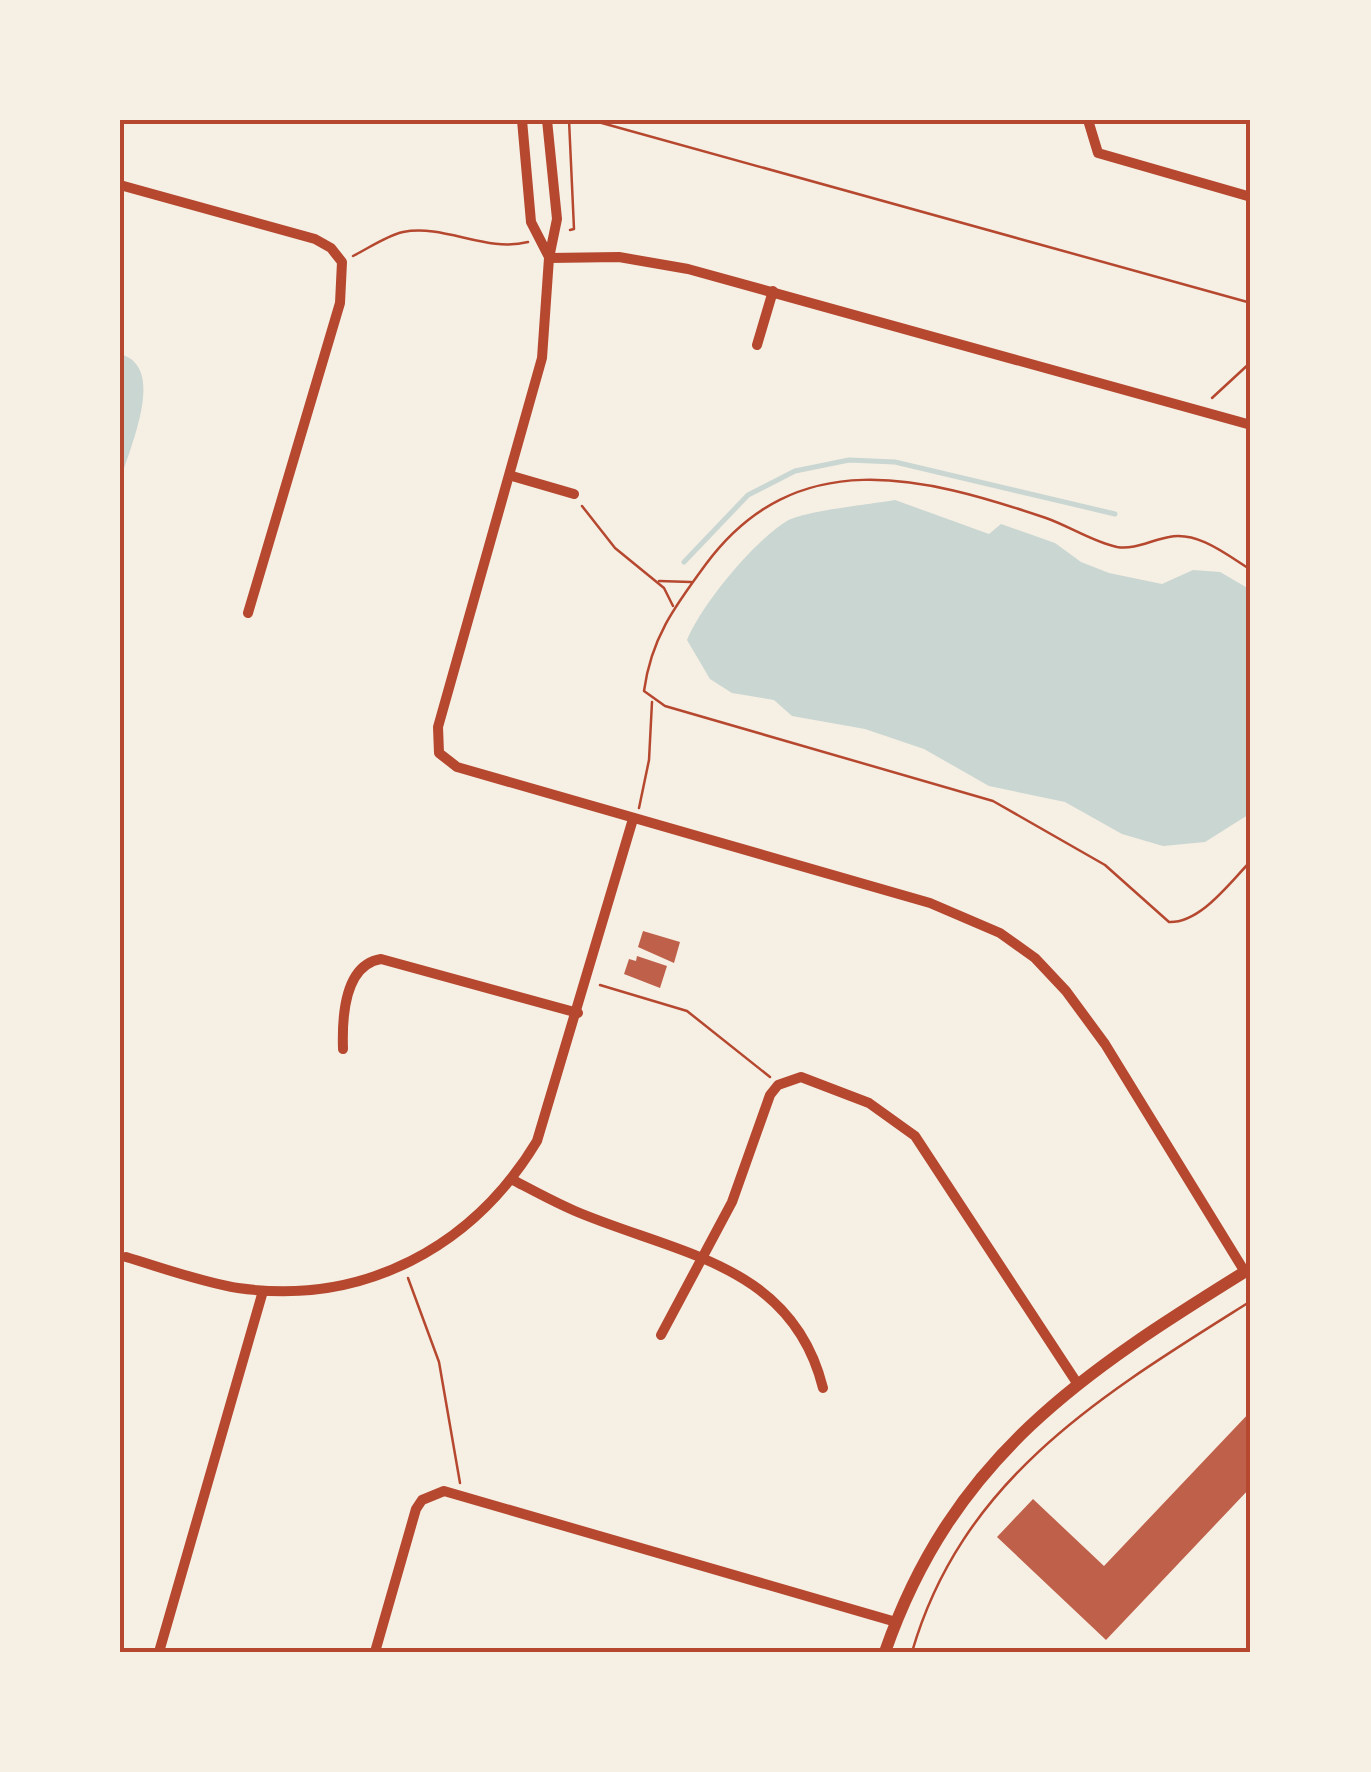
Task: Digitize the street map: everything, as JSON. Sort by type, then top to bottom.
[{"type":"street","points":[[522,120],[531,222],[549,258]]},
{"type":"street","points":[[547,120],[555,234],[549,258],[542,358],[512,476],[438,727],[440,753],[457,768],[930,903],[1000,934],[1036,958],[1105,1044],[1248,1270],[1077,1384],[1015,1436],[986,1469],[940,1536],[885,1652]]},
{"type":"street","points":[[1088,120],[1098,154],[1251,196]]},
{"type":"street","points":[[120,185],[315,238],[342,262],[340,303],[248,612]]},
{"type":"street","points":[[549,258],[619,257],[654,262],[1251,426]]},
{"type":"street","points":[[757,345],[772,292]]},
{"type":"street","points":[[512,476],[574,494]]},
{"type":"street","points":[[126,1257],[233,1287],[263,1291],[339,1285],[404,1267],[464,1230],[513,1180],[537,1140],[633,819]]},
{"type":"street","points":[[342,1049],[344,1016],[354,980],[370,960],[381,959],[578,1013]]},
{"type":"street","points":[[661,1335],[732,1202],[764,1108],[778,1085],[801,1076],[850,1094],[915,1136],[1077,1384]]},
{"type":"street","points":[[513,1180],[576,1212],[704,1258],[772,1298],[800,1328],[815,1355],[824,1388]]},
{"type":"street","points":[[159,1652],[263,1291]]},
{"type":"street","points":[[375,1652],[416,1509],[432,1494],[461,1494],[896,1622]]},
{"type":"path","points":[[555,234],[574,229],[569,120]]},
{"type":"path","points":[[591,120],[1251,302]]},
{"type":"path","points":[[342,262],[400,233],[422,231],[490,244],[541,238]]},
{"type":"path","points":[[1199,410],[1251,362]]},
{"type":"path","points":[[1251,570],[1192,537],[1172,536],[1116,546],[1036,515],[909,482],[863,478],[816,484],[764,507],[725,539],[660,628],[644,691],[652,700],[994,801],[1105,864],[1169,922],[1184,920],[1202,909],[1251,861]]},
{"type":"path","points":[[574,494],[615,548],[664,588],[674,607]]},
{"type":"path","points":[[653,578],[666,583],[693,582]]},
{"type":"path","points":[[633,819],[646,782],[652,700]]},
{"type":"path","points":[[587,981],[687,1011],[778,1085]]},
{"type":"path","points":[[404,1267],[438,1362],[461,1494]]},
{"type":"path","points":[[912,1652],[958,1548],[980,1510],[999,1489],[1111,1389],[1251,1301]]},
{"type":"shaded area","points":[[120,354],[134,362],[142,375],[143,391],[137,430],[120,482]]},
{"type":"shaded area","points":[[895,500],[989,534],[1001,524],[1055,543],[1081,562],[1109,573],[1162,584],[1193,570],[1220,572],[1251,590],[1251,813],[1205,842],[1163,846],[1122,834],[1065,802],[989,786],[924,749],[865,729],[792,716],[774,700],[732,693],[710,679],[687,640],[717,592],[760,543],[796,517]]},
{"type":"building","points":[[643,931],[680,942],[674,963],[638,947]]},
{"type":"building","points":[[637,956],[667,966],[660,988],[624,974],[629,959],[636,961]]},
{"type":"building","points":[[1251,1411],[1251,1487],[1106,1640],[997,1537],[1033,1499],[1104,1566]]},
{"type":"waterway","points":[[684,562],[748,495],[795,471],[849,460],[895,462],[1115,514]]}]
